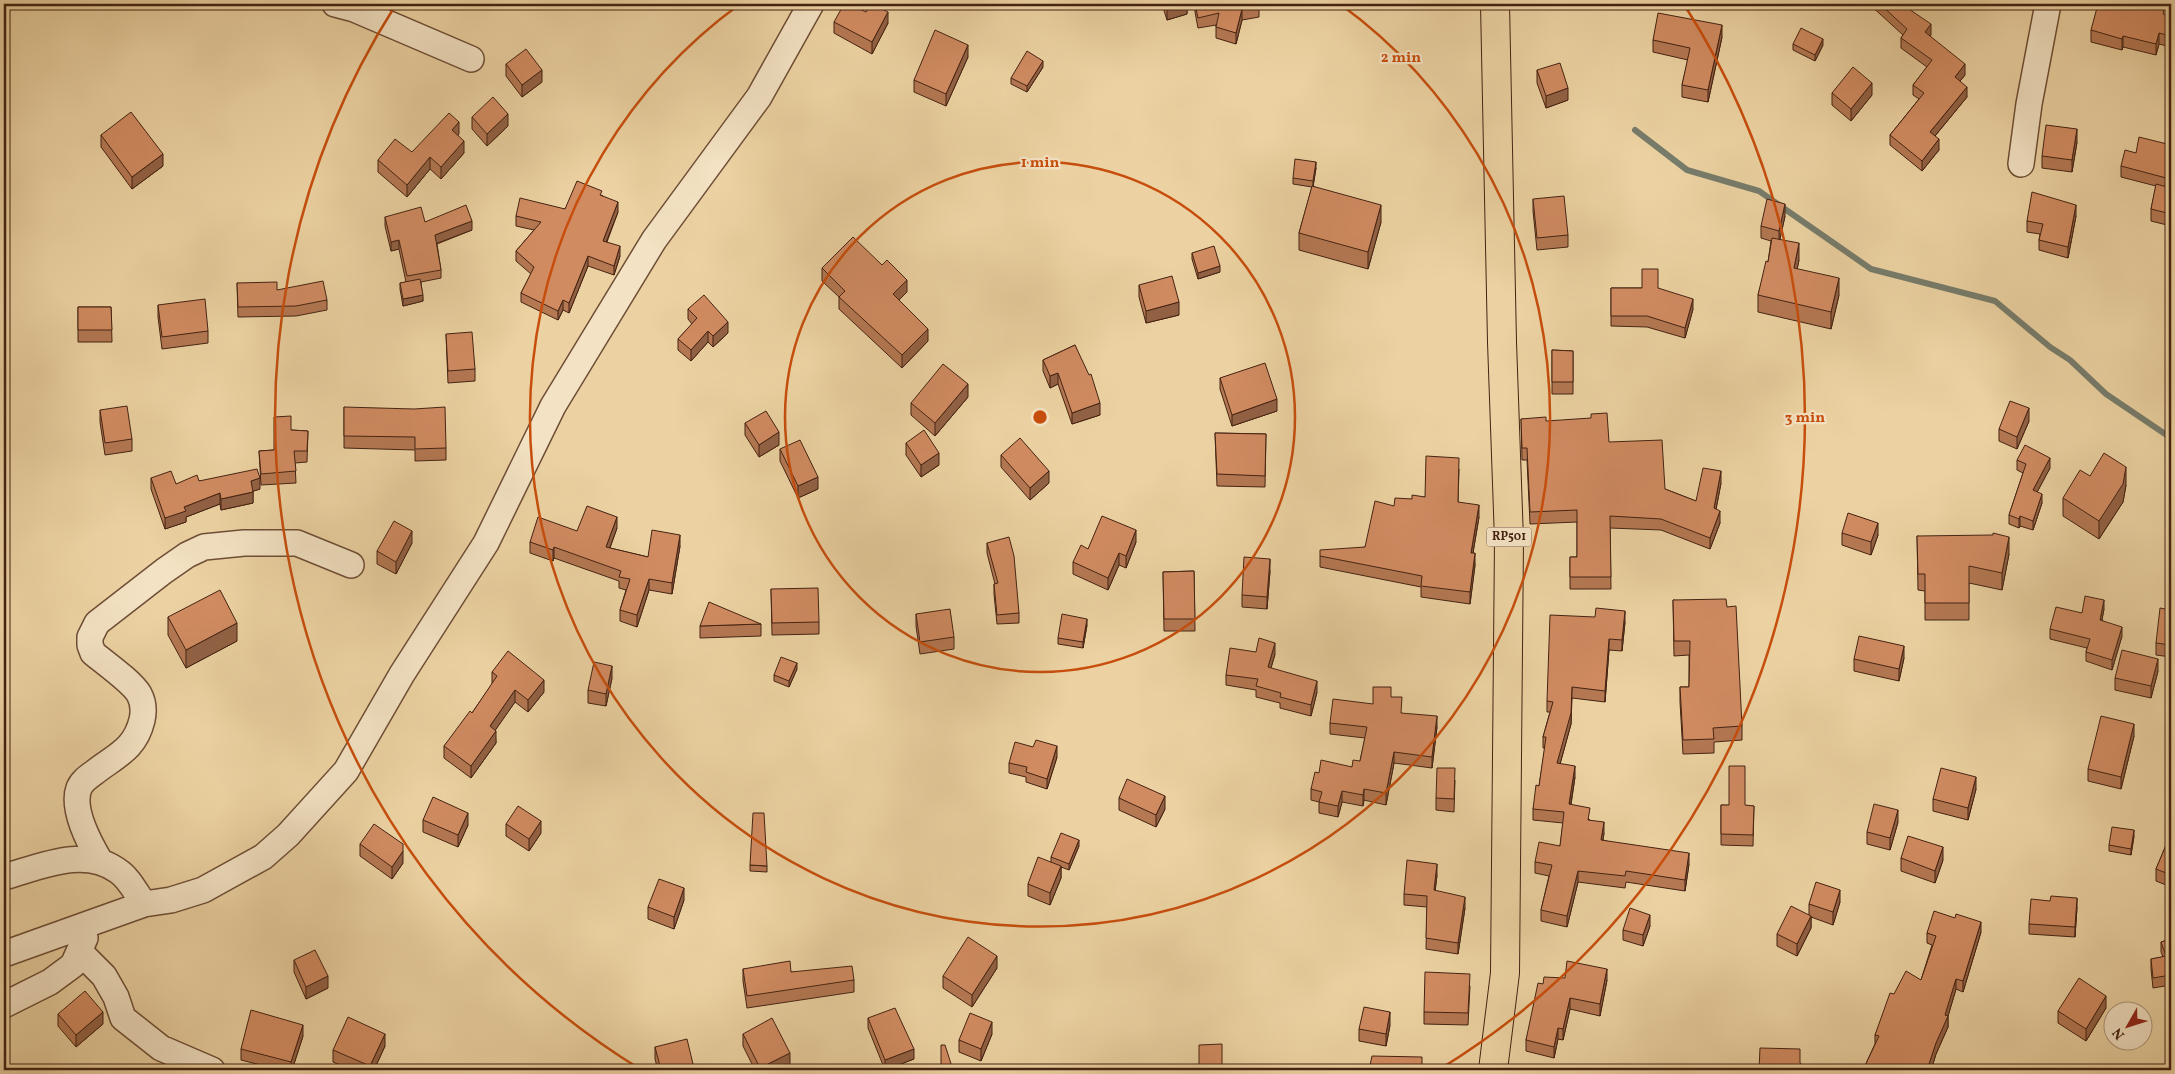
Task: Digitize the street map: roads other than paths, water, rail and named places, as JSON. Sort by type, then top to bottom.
[{"type":"main road","name":"RP501","points":[[1493,1070],[1505,973],[1509,540],[1502,342],[1495,4]]},
{"type":"street","points":[[334,4],[354,9],[471,59]]},
{"type":"street","points":[[4,954],[144,904],[171,900],[203,890],[263,856],[288,835],[346,771],[402,674],[486,543],[558,398],[654,240],[758,97],[811,4]]},
{"type":"street","points":[[2021,164],[2028,104],[2048,4]]},
{"type":"street","points":[[100,861],[88,840],[82,822],[78,803],[78,790],[83,781],[133,743],[144,710],[139,693],[93,653],[90,645],[90,636],[97,623],[164,571],[204,547],[244,543],[297,543],[351,565]]},
{"type":"street","points":[[4,877],[76,858],[100,861],[119,871],[144,904]]},
{"type":"street","points":[[4,1005],[36,989],[65,972],[73,965],[92,921]]},
{"type":"street","points":[[80,952],[104,976],[116,997],[123,1018],[161,1048],[212,1070]]},
{"type":"waterway","points":[[1635,130],[1687,170],[1759,191],[1871,269],[1995,301],[2050,347],[2070,360],[2106,394],[2171,438]]}]
